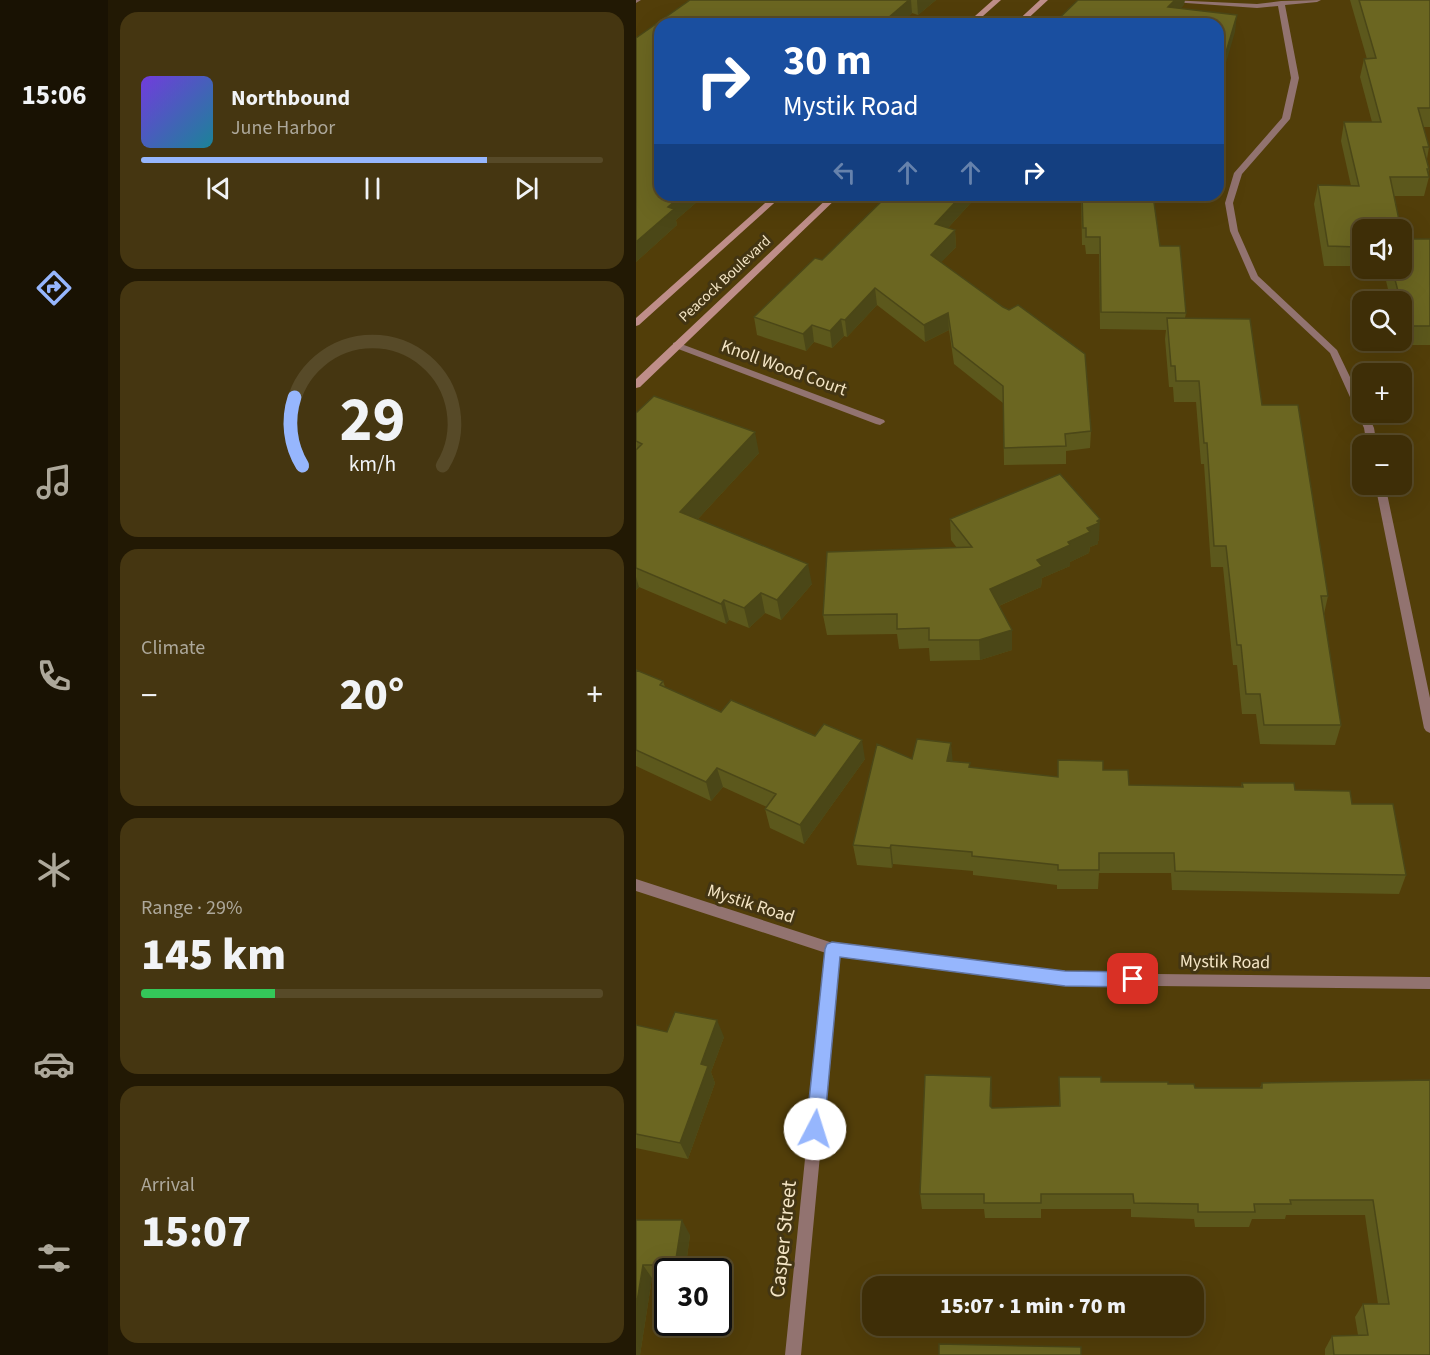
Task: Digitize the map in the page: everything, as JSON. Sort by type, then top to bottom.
[{"type":"street","points":[[977,18],[997,0]]},
{"type":"street","points":[[1024,18],[1044,0]]},
{"type":"street","points":[[1172,0],[1257,6],[1317,0]]},
{"type":"street","points":[[1281,3],[1295,78],[1286,119],[1238,173],[1229,203],[1234,231],[1254,277],[1334,352],[1370,435]]},
{"type":"street","name":"Peacock Boulevard","points":[[636,323],[772,201]]},
{"type":"street","name":"Peacock Boulevard","points":[[636,385],[830,201]]},
{"type":"street","name":"Knoll Wood Court","points":[[676,345],[880,422]]},
{"type":"street","points":[[1382,495],[1430,728]]},
{"type":"street","name":"Mystik Road","points":[[636,885],[832,949],[1065,979],[1430,983]]},
{"type":"street","name":"Casper Street","points":[[793,1355],[832,949]]},
{"type":"building","points":[[690,0],[909,0],[888,18],[664,18]]},
{"type":"building","points":[[1078,0],[1175,0],[1168,7],[1237,15],[1224,59],[1224,18],[1059,18]]},
{"type":"building","points":[[1359,0],[1430,0],[1430,108],[1418,108],[1429,147],[1423,147],[1429,177],[1390,177],[1399,219],[1352,219],[1352,247],[1328,246],[1318,185],[1359,186],[1344,122],[1381,122],[1364,59],[1376,58]]},
{"type":"building","points":[[654,25],[654,201],[675,201],[668,207],[674,209],[636,242],[636,38]]},
{"type":"building","points":[[882,201],[956,201],[935,224],[955,230],[931,255],[1003,307],[1009,310],[1018,305],[1085,354],[1091,431],[1065,434],[1066,446],[1004,448],[1003,386],[953,347],[948,313],[924,325],[875,288],[845,320],[841,319],[830,331],[812,325],[803,334],[754,317],[815,258],[822,260]]},
{"type":"building","points":[[1082,201],[1154,201],[1160,246],[1180,246],[1186,313],[1101,312],[1100,237],[1086,237],[1086,228],[1083,228]]},
{"type":"building","points":[[1412,239],[1430,239],[1430,326],[1412,326],[1412,291],[1398,291],[1395,279],[1412,279]]},
{"type":"building","points":[[1167,318],[1250,319],[1262,405],[1298,405],[1328,596],[1321,596],[1341,725],[1264,725],[1260,694],[1246,694],[1241,645],[1237,645],[1226,546],[1214,546],[1207,443],[1204,443],[1199,381],[1176,381],[1175,366],[1171,366]]},
{"type":"building","points":[[654,396],[755,432],[680,512],[808,564],[777,600],[761,593],[744,608],[724,600],[721,604],[636,568],[636,450],[642,444],[636,441],[636,413]]},
{"type":"building","points":[[1060,474],[1100,519],[1097,521],[1099,523],[1087,528],[1090,532],[1068,542],[1070,545],[1037,560],[1042,566],[990,589],[1012,630],[979,640],[929,640],[929,628],[897,629],[897,614],[823,615],[827,552],[972,547],[950,519]]},
{"type":"building","points":[[636,670],[663,681],[660,685],[721,712],[731,700],[815,736],[824,724],[862,740],[800,825],[765,809],[776,794],[717,768],[706,782],[636,750]]},
{"type":"building","points":[[917,739],[951,743],[947,761],[970,763],[969,767],[1058,777],[1058,760],[1103,761],[1103,770],[1128,770],[1129,785],[1243,787],[1242,783],[1294,783],[1295,790],[1350,791],[1352,804],[1393,804],[1406,875],[1175,871],[1174,853],[1099,853],[1099,870],[1058,870],[1058,865],[972,856],[972,852],[891,845],[890,848],[853,845],[877,744],[912,759]]},
{"type":"building","points":[[675,1012],[717,1020],[701,1064],[708,1066],[680,1143],[636,1134],[636,1025],[667,1032]]},
{"type":"building","points":[[925,1075],[991,1077],[990,1106],[992,1108],[1060,1106],[1059,1077],[1101,1077],[1101,1082],[1194,1084],[1195,1088],[1262,1088],[1262,1083],[1430,1080],[1430,1355],[1334,1355],[1332,1336],[1368,1335],[1363,1304],[1389,1304],[1373,1200],[1290,1200],[1291,1204],[1254,1204],[1255,1212],[1198,1212],[1198,1204],[1134,1203],[1133,1194],[1041,1194],[1041,1203],[984,1203],[984,1194],[920,1194]]},
{"type":"building","points":[[636,1220],[682,1220],[676,1258],[654,1258],[654,1265],[643,1265],[636,1308]]},
{"type":"building","points":[[939,1344],[1081,1347],[1081,1355],[939,1355]]},
{"type":"route","points":[[815,1129],[832,949],[1065,979],[1133,979]]}]
